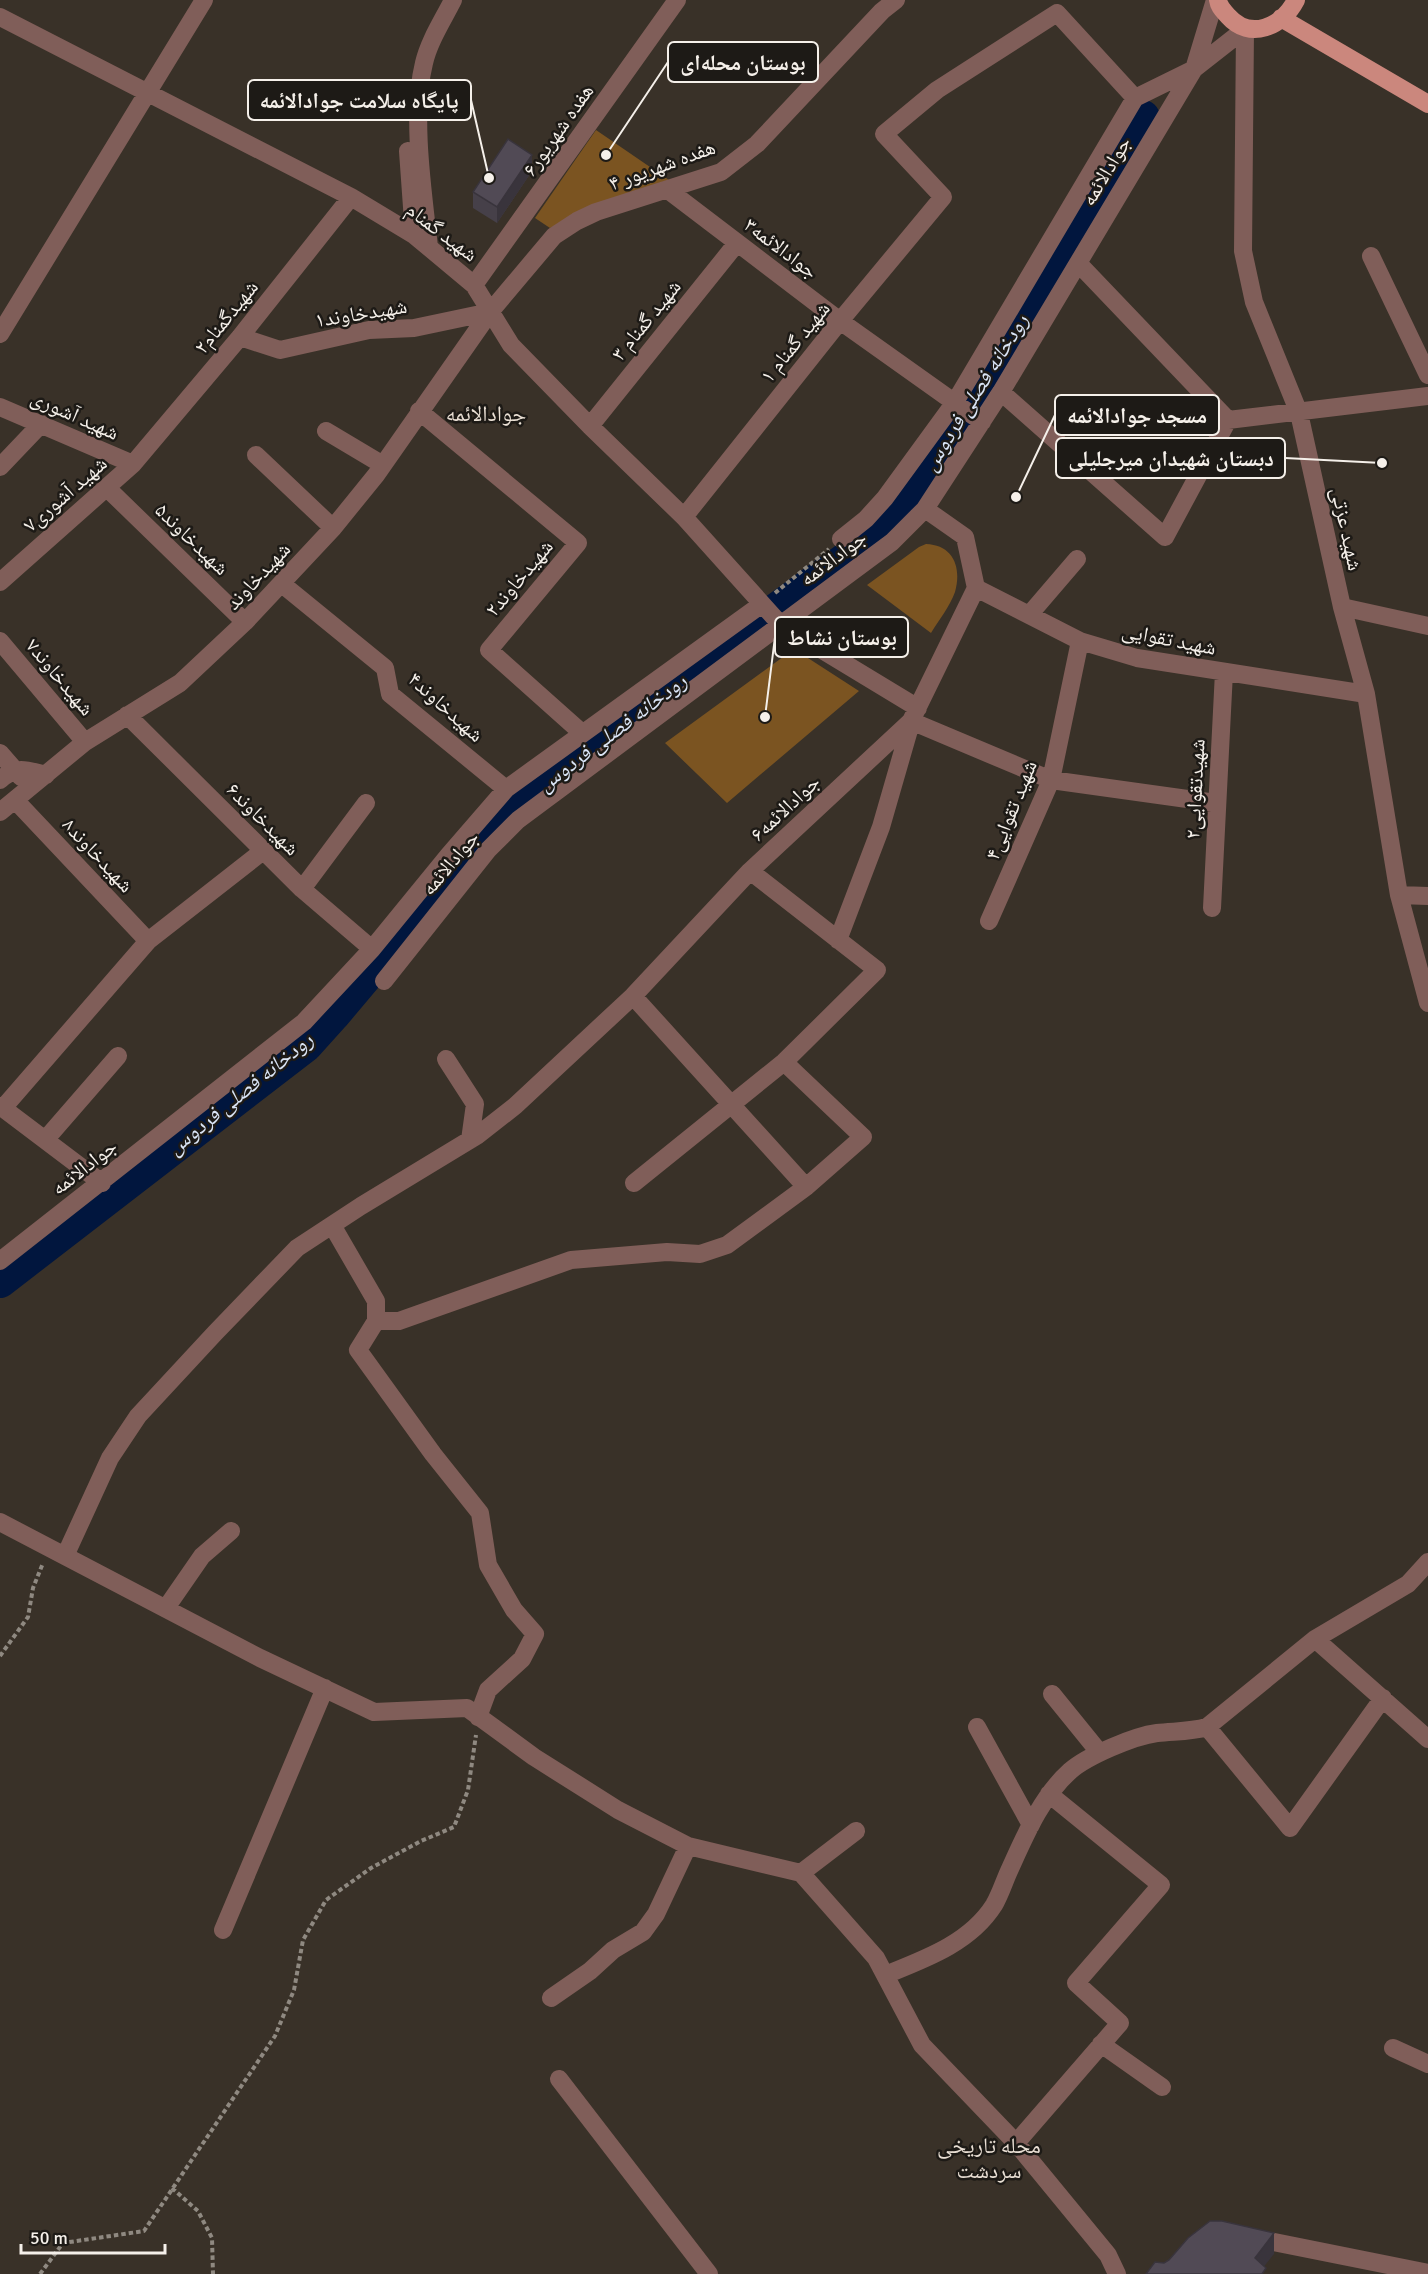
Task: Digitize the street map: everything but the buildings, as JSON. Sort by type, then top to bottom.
[{"type":"main road","points":[[1216,0],[1232,20],[1245,29],[1266,29],[1281,18],[1296,0]]},
{"type":"main road","points":[[1281,18],[1428,104]]},
{"type":"street","points":[[0,334],[204,0]]},
{"type":"street","points":[[414,235],[407,127],[411,76],[413,61],[423,35],[442,0]]},
{"type":"street","points":[[429,247],[419,130],[421,78],[428,52],[453,0]]},
{"type":"street","name":"هفده شهریور۶","points":[[474,285],[677,0]]},
{"type":"street","name":"هفده شهریور ۴","points":[[490,312],[554,236],[577,220],[721,172],[757,144],[874,19],[896,0]]},
{"type":"street","name":"جوادالائمه","points":[[384,981],[488,850],[518,820],[892,542],[925,509],[1001,392],[1194,69],[1216,0]]},
{"type":"street","name":"شهید گمنام ۱","points":[[684,517],[840,321],[943,197],[884,134],[937,90],[1057,13],[1135,98]]},
{"type":"street","name":"شهید گمنام","points":[[0,17],[351,197],[414,235],[474,285],[511,345],[684,517],[781,625],[914,714],[1051,780],[1216,803]]},
{"type":"street","name":"جوادالائمه","points":[[841,539],[866,519],[885,498],[955,402],[1135,98],[1194,69],[1245,29]]},
{"type":"street","name":"شهید عزتی","points":[[1245,29],[1243,251],[1254,302],[1299,413],[1342,607],[1366,694],[1399,895],[1428,1003]]},
{"type":"street","name":"جوادالائمه۳","points":[[668,190],[840,321],[982,422]]},
{"type":"street","name":"شهیدگمنام۲","points":[[133,464],[240,337],[351,197]]},
{"type":"street","name":"شهید گمنام ۳","points":[[590,426],[737,243]]},
{"type":"street","points":[[1371,256],[1428,375]]},
{"type":"street","points":[[1078,263],[1228,420]]},
{"type":"street","name":"شهیدخاوند۱","points":[[240,337],[280,350],[369,330],[414,328],[490,312]]},
{"type":"street","name":"شهیدخاوند","points":[[0,812],[85,742],[180,683],[245,622],[333,528],[383,465],[490,312]]},
{"type":"street","points":[[1001,392],[1165,537],[1228,420]]},
{"type":"street","points":[[1228,420],[1428,396]]},
{"type":"street","name":"شهید آشوری","points":[[0,406],[133,464]]},
{"type":"street","name":"شهیدخاوند۲","points":[[419,411],[578,543],[489,650],[582,733]]},
{"type":"street","points":[[0,467],[41,424]]},
{"type":"street","points":[[326,431],[383,465]]},
{"type":"street","points":[[256,455],[333,528]]},
{"type":"street","name":"شهید آشوری۷","points":[[0,582],[133,464]]},
{"type":"street","name":"شهیدخاوند۵","points":[[107,488],[245,622]]},
{"type":"street","points":[[925,509],[965,537],[976,588]]},
{"type":"street","points":[[1029,615],[1077,559]]},
{"type":"street","name":"شهیدخاوند۴","points":[[282,584],[385,668],[390,694],[506,789]]},
{"type":"street","name":"شهید تقوایی","points":[[976,588],[1080,641],[1137,658],[1366,694]]},
{"type":"street","name":"جوادالائمه۶","points":[[57,1552],[110,1458],[138,1416],[297,1248],[470,1140],[515,1106],[633,996],[750,871],[914,714],[976,588]]},
{"type":"street","name":"جوادالائمه","points":[[0,1261],[304,1022],[372,949],[506,789],[762,604]]},
{"type":"street","points":[[1342,607],[1428,626]]},
{"type":"street","name":"شهیدخاوند۷","points":[[0,641],[85,742]]},
{"type":"street","name":"شهید تقوایی۴","points":[[989,921],[1051,780],[1080,641]]},
{"type":"street","name":"شهیدتقوایی۲","points":[[1212,908],[1224,672]]},
{"type":"street","points":[[838,940],[881,827],[914,714]]},
{"type":"street","name":"شهیدخاوند۶","points":[[127,715],[302,889],[372,949]]},
{"type":"street","points":[[0,753],[7,775],[31,787]]},
{"type":"street","points":[[7,775],[25,770],[46,775]]},
{"type":"street","name":"شهیدخاوند۸","points":[[15,800],[148,941]]},
{"type":"street","points":[[302,889],[366,803]]},
{"type":"street","points":[[102,1183],[1,1107],[148,941],[263,851]]},
{"type":"street","points":[[634,1183],[784,1062],[877,970],[750,871]]},
{"type":"street","points":[[1399,895],[1428,896]]},
{"type":"street","points":[[633,996],[806,1187]]},
{"type":"street","points":[[45,1140],[118,1056]]},
{"type":"street","points":[[446,1059],[475,1104],[470,1140]]},
{"type":"street","points":[[376,1321],[399,1321],[571,1260],[667,1252],[700,1254],[727,1245],[806,1187],[863,1137],[784,1062]]},
{"type":"street","points":[[332,1225],[376,1300],[376,1321],[358,1350],[433,1454],[480,1513],[488,1565],[514,1610],[535,1634],[522,1659],[488,1690],[478,1717]]},
{"type":"street","points":[[0,1522],[260,1658],[374,1712],[467,1708],[534,1757],[618,1810],[688,1846],[801,1873],[876,1958],[922,2045],[1016,2143],[1108,2255],[1117,2274]]},
{"type":"street","points":[[166,1608],[202,1556],[231,1531]]},
{"type":"street","points":[[885,1975],[937,1955],[969,1933],[994,1905],[1031,1826],[1049,1794],[1071,1770],[1099,1752],[1156,1733],[1192,1731],[1207,1727],[1315,1639],[1408,1584],[1428,1562]]},
{"type":"street","points":[[1315,1639],[1428,1739]]},
{"type":"street","points":[[224,1930],[326,1688]]},
{"type":"street","points":[[1053,1694],[1099,1752]]},
{"type":"street","points":[[1207,1727],[1290,1828],[1383,1698]]},
{"type":"street","points":[[977,1727],[1031,1826]]},
{"type":"street","points":[[1016,2143],[1120,2023],[1076,1983],[1161,1885],[1049,1794]]},
{"type":"street","points":[[801,1873],[856,1831]]},
{"type":"street","points":[[552,1998],[590,1971],[612,1950],[643,1932],[656,1914],[688,1846]]},
{"type":"street","points":[[1101,2044],[1162,2087]]},
{"type":"street","points":[[1393,2048],[1428,2064]]},
{"type":"street","points":[[559,2079],[709,2274]]},
{"type":"street","points":[[1233,2234],[1428,2274]]},
{"type":"path","points":[[762,604],[841,539]]},
{"type":"path","points":[[0,1656],[28,1617],[33,1588],[57,1552]]},
{"type":"path","points":[[40,2274],[63,2243],[144,2231],[275,2036],[294,1990],[303,1940],[326,1900],[371,1868],[421,1841],[454,1827],[468,1790],[478,1717]]},
{"type":"path","points":[[172,2188],[198,2211],[212,2238],[213,2274]]},
{"type":"shaded area","points":[[596,130],[669,180],[550,228],[535,218]]},
{"type":"shaded area","points":[[926,544],[943,548],[949,553],[956,566],[957,574],[953,597],[931,633],[867,585]]},
{"type":"shaded area","points":[[794,649],[859,691],[727,803],[665,743]]},
{"type":"waterway","name":"رودخانه فصلی فردوس","points":[[0,1281],[306,1045],[499,818],[586,748],[882,533],[899,513],[961,420],[1143,117]]},
{"type":"place","name":"بوستان محله‌ای","points":[[606,155]]},
{"type":"place","name":"پایگاه سلامت جوادالائمه","points":[[489,178]]},
{"type":"place","name":"دبستان شهیدان میرجلیلی","points":[[1382,463]]},
{"type":"place","name":"مسجد جوادالائمه","points":[[1016,497]]},
{"type":"place","name":"بوستان نشاط","points":[[765,717]]},
{"type":"district","name":"جوادالائمه","points":[[486,413]]},
{"type":"district","name":"محله تاریخی سردشت","points":[[989,2158]]}]
